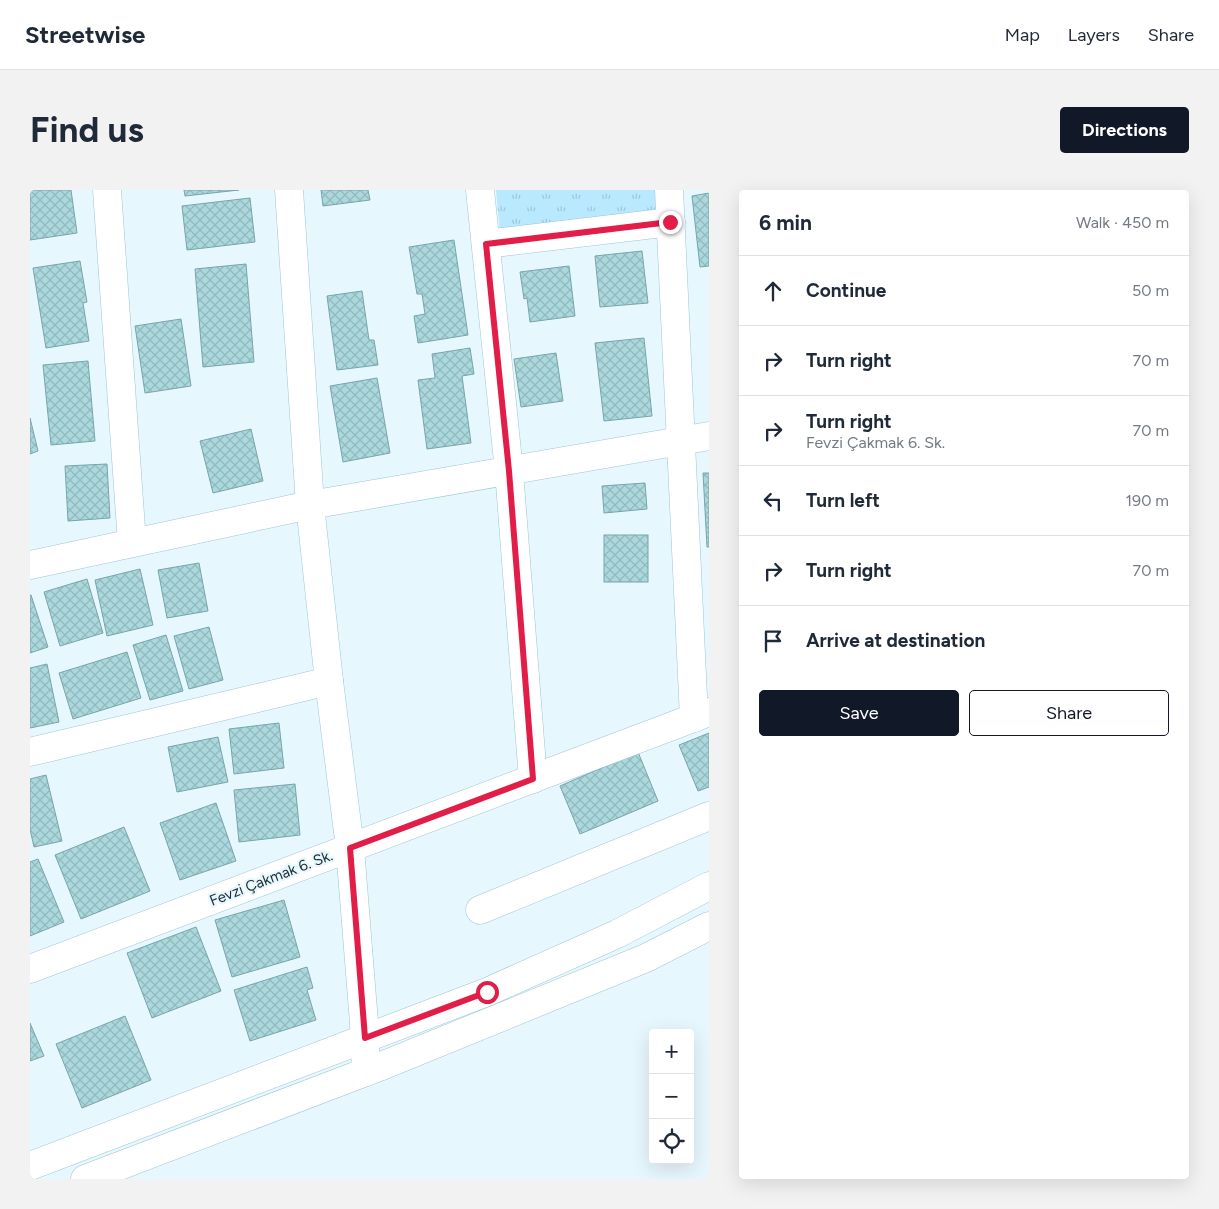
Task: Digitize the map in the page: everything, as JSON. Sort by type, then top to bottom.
[{"type":"street","points":[[107,190],[132,543]]},
{"type":"street","points":[[289,190],[310,505],[329,681],[350,848],[366,1072]]},
{"type":"street","points":[[480,190],[509,471],[533,779]]},
{"type":"street","points":[[670,190],[681,440],[702,715]]},
{"type":"street","points":[[486,244],[670,222]]},
{"type":"street","points":[[30,565],[310,505],[709,436]]},
{"type":"street","points":[[30,752],[329,681]]},
{"type":"street","name":"Fevzi Çakmak 6. Sk.","points":[[30,969],[702,715]]},
{"type":"street","points":[[480,910],[709,816]]},
{"type":"street","points":[[32,1162],[487,992],[616,934],[709,886]]},
{"type":"street","points":[[85,1179],[366,1072],[646,958],[709,926]]},
{"type":"green space","points":[[496,190],[659,190],[660,211],[500,233]]},
{"type":"building","points":[[30,190],[71,190],[77,233],[30,240]]},
{"type":"building","points":[[184,190],[239,190],[185,196]]},
{"type":"building","points":[[321,190],[368,190],[370,200],[323,206]]},
{"type":"building","points":[[709,193],[709,266],[700,267],[692,196]]},
{"type":"building","points":[[250,198],[255,242],[187,250],[182,206]]},
{"type":"building","points":[[454,240],[468,335],[418,343],[414,316],[425,314],[422,294],[417,294],[409,247]]},
{"type":"building","points":[[642,251],[648,303],[600,307],[595,256]]},
{"type":"building","points":[[80,261],[87,302],[83,303],[89,341],[46,348],[33,268]]},
{"type":"building","points":[[246,264],[254,362],[203,367],[195,269]]},
{"type":"building","points":[[569,266],[575,316],[530,322],[527,298],[524,299],[520,272]]},
{"type":"building","points":[[362,291],[369,340],[374,340],[378,365],[337,370],[327,296]]},
{"type":"building","points":[[181,319],[191,386],[145,393],[135,326]]},
{"type":"building","points":[[644,338],[652,416],[604,421],[595,343]]},
{"type":"building","points":[[470,348],[474,374],[462,376],[471,443],[427,449],[418,380],[435,378],[432,354]]},
{"type":"building","points":[[556,353],[563,401],[521,407],[514,359]]},
{"type":"building","points":[[88,361],[95,441],[51,445],[43,365]]},
{"type":"building","points":[[377,378],[390,453],[343,462],[330,386]]},
{"type":"building","points":[[30,418],[38,451],[30,454]]},
{"type":"building","points":[[251,429],[263,481],[213,493],[200,441]]},
{"type":"building","points":[[107,464],[110,518],[68,521],[65,466]]},
{"type":"building","points":[[703,473],[709,473],[709,547],[707,547]]},
{"type":"building","points":[[645,483],[647,509],[604,513],[602,486]]},
{"type":"building","points":[[604,535],[648,535],[648,582],[604,582]]},
{"type":"building","points":[[199,563],[208,611],[167,618],[158,570]]},
{"type":"building","points":[[140,569],[153,625],[107,636],[95,580]]},
{"type":"building","points":[[87,579],[103,633],[60,646],[44,592]]},
{"type":"building","points":[[30,595],[48,647],[30,653]]},
{"type":"building","points":[[209,627],[223,680],[189,689],[174,636]]},
{"type":"building","points":[[166,635],[183,691],[150,700],[133,645]]},
{"type":"building","points":[[127,652],[141,698],[73,719],[59,673]]},
{"type":"building","points":[[47,664],[59,722],[30,728],[30,668]]},
{"type":"building","points":[[279,723],[284,768],[234,774],[229,729]]},
{"type":"building","points":[[709,733],[709,787],[698,791],[679,745]]},
{"type":"building","points":[[218,737],[228,782],[177,792],[168,747]]},
{"type":"building","points":[[638,752],[658,801],[580,834],[560,786]]},
{"type":"building","points":[[46,775],[62,841],[34,847],[30,829],[30,779]]},
{"type":"building","points":[[295,784],[300,835],[239,842],[234,790]]},
{"type":"building","points":[[216,803],[236,861],[180,880],[160,823]]},
{"type":"building","points":[[124,827],[150,891],[81,919],[55,855]]},
{"type":"building","points":[[38,859],[64,922],[30,936],[30,862]]},
{"type":"building","points":[[284,900],[300,957],[232,977],[215,920]]},
{"type":"building","points":[[196,927],[221,991],[152,1018],[127,953]]},
{"type":"building","points":[[307,967],[313,988],[307,990],[316,1020],[250,1041],[234,990]]},
{"type":"building","points":[[125,1016],[151,1080],[82,1108],[56,1044]]},
{"type":"building","points":[[30,1023],[44,1056],[30,1061]]},
{"type":"route","points":[[487,992],[365,1038],[350,848],[533,779],[509,471],[486,244],[670,222]]}]
